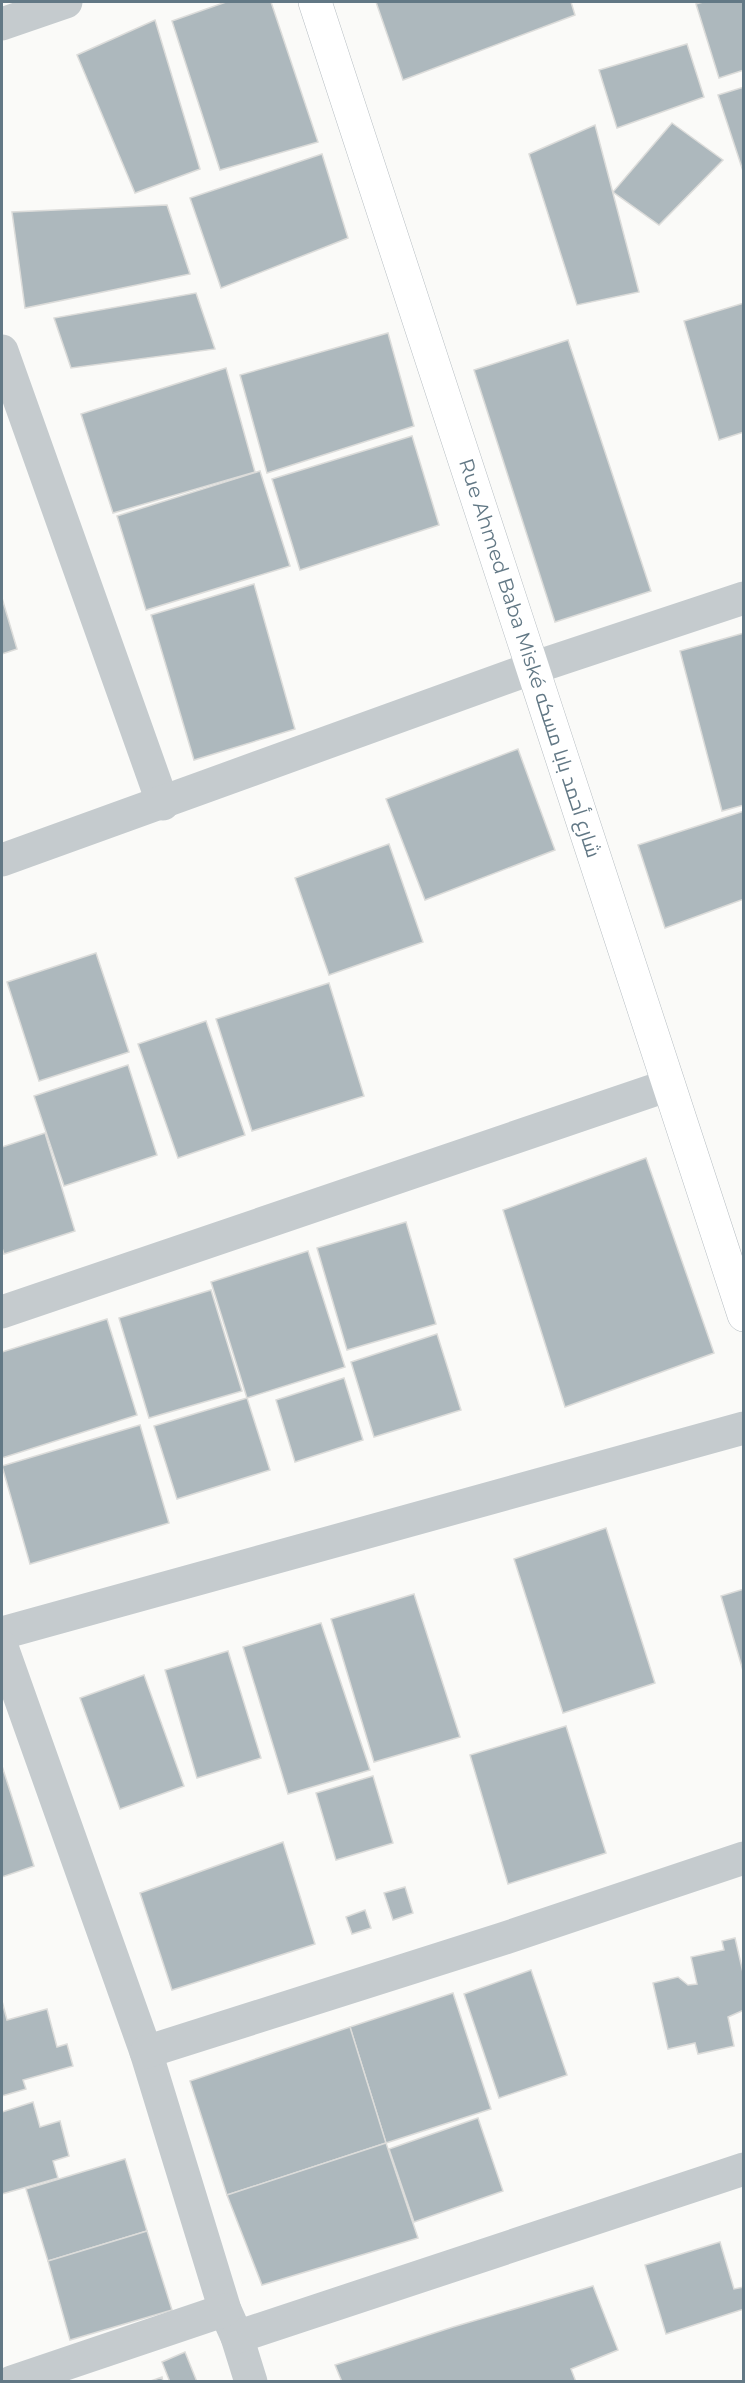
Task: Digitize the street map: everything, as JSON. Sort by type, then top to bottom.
[{"type":"street","points":[[2,24],[66,2]]},
{"type":"street","name":"Rue Ahmed Baba Miské شارع أحمد بابا مسكه","points":[[315,2],[744,1315]]},
{"type":"street","points":[[2,351],[163,804]]},
{"type":"street","points":[[2,860],[163,804],[533,668],[744,598]]},
{"type":"street","points":[[2,1312],[669,1084]]},
{"type":"street","points":[[2,1633],[744,1428]]},
{"type":"street","points":[[2,1647],[146,2052],[251,2382]]},
{"type":"street","points":[[146,2052],[502,1939],[744,1858]]},
{"type":"street","points":[[12,2382],[231,2324],[744,2169]]},
{"type":"building","points":[[226,2],[271,2],[318,142],[220,170],[172,21]]},
{"type":"building","points":[[376,2],[571,2],[575,15],[403,80]]},
{"type":"building","points":[[744,2],[744,70],[719,78],[696,4]]},
{"type":"building","points":[[155,20],[200,169],[135,193],[77,55]]},
{"type":"building","points":[[687,44],[704,97],[617,128],[599,70]]},
{"type":"building","points":[[744,87],[744,174],[718,95]]},
{"type":"building","points":[[672,123],[723,160],[659,225],[613,192]]},
{"type":"building","points":[[595,125],[639,292],[577,305],[529,154]]},
{"type":"building","points":[[322,154],[348,238],[221,288],[190,198]]},
{"type":"building","points":[[167,205],[190,274],[25,308],[12,212]]},
{"type":"building","points":[[196,293],[215,349],[71,368],[54,318]]},
{"type":"building","points":[[744,303],[744,432],[719,440],[684,321]]},
{"type":"building","points":[[388,333],[414,426],[267,473],[240,375]]},
{"type":"building","points":[[568,340],[651,591],[555,622],[474,370]]},
{"type":"building","points":[[226,368],[255,472],[113,513],[81,414]]},
{"type":"building","points":[[412,436],[439,525],[300,570],[272,479]]},
{"type":"building","points":[[260,471],[290,566],[146,610],[117,516]]},
{"type":"building","points":[[254,584],[295,729],[194,760],[151,615]]},
{"type":"building","points":[[2,598],[17,649],[2,654]]},
{"type":"building","points":[[744,633],[744,805],[722,811],[680,651]]},
{"type":"building","points":[[518,749],[555,850],[425,900],[386,799]]},
{"type":"building","points":[[744,811],[744,899],[665,928],[638,845]]},
{"type":"building","points":[[389,844],[423,942],[329,975],[295,878]]},
{"type":"building","points":[[96,953],[129,1052],[39,1081],[7,982]]},
{"type":"building","points":[[329,983],[364,1096],[252,1131],[216,1019]]},
{"type":"building","points":[[206,1021],[245,1135],[178,1158],[138,1044]]},
{"type":"building","points":[[128,1065],[157,1155],[64,1186],[34,1096]]},
{"type":"building","points":[[45,1133],[75,1231],[4,1254],[2,1248],[2,1147]]},
{"type":"building","points":[[646,1158],[714,1353],[565,1407],[503,1210]]},
{"type":"building","points":[[406,1222],[436,1324],[347,1350],[317,1248]]},
{"type":"building","points":[[308,1251],[345,1367],[247,1398],[211,1282]]},
{"type":"building","points":[[211,1290],[242,1391],[149,1418],[119,1318]]},
{"type":"building","points":[[107,1319],[137,1415],[2,1458],[2,1352]]},
{"type":"building","points":[[437,1334],[461,1410],[374,1437],[351,1362]]},
{"type":"building","points":[[344,1378],[363,1440],[295,1462],[276,1400]]},
{"type":"building","points":[[247,1398],[270,1470],[177,1499],[154,1426]]},
{"type":"building","points":[[140,1425],[169,1523],[30,1564],[2,1466]]},
{"type":"building","points":[[606,1528],[655,1683],[563,1713],[514,1559]]},
{"type":"building","points":[[744,1589],[744,1674],[721,1596]]},
{"type":"building","points":[[414,1594],[460,1737],[374,1762],[331,1619]]},
{"type":"building","points":[[321,1623],[370,1770],[288,1794],[243,1647]]},
{"type":"building","points":[[228,1651],[261,1758],[197,1778],[165,1670]]},
{"type":"building","points":[[144,1675],[184,1786],[120,1809],[80,1698]]},
{"type":"building","points":[[566,1726],[606,1853],[508,1884],[470,1755]]},
{"type":"building","points":[[2,1766],[34,1866],[2,1877]]},
{"type":"building","points":[[373,1776],[393,1843],[336,1860],[316,1793]]},
{"type":"building","points":[[283,1842],[315,1944],[172,1990],[140,1893]]},
{"type":"building","points":[[405,1887],[413,1913],[393,1920],[384,1893]]},
{"type":"building","points":[[365,1910],[371,1928],[352,1934],[346,1917]]},
{"type":"building","points":[[735,1938],[744,1977],[744,2010],[728,2017],[734,2046],[698,2054],[695,2043],[668,2049],[653,1983],[678,1977],[688,1985],[697,1984],[691,1957],[724,1950],[722,1941]]},
{"type":"building","points":[[531,1970],[567,2075],[499,2098],[464,1994]]},
{"type":"building","points":[[453,1993],[491,2109],[386,2143],[350,2027]]},
{"type":"building","points":[[2,2001],[7,2020],[47,2009],[57,2047],[67,2044],[73,2066],[23,2080],[26,2089],[2,2096]]},
{"type":"building","points":[[350,2027],[386,2143],[227,2195],[190,2081]]},
{"type":"building","points":[[33,2102],[40,2127],[60,2121],[69,2156],[53,2161],[58,2178],[2,2194],[2,2112]]},
{"type":"building","points":[[478,2118],[503,2191],[414,2222],[389,2149]]},
{"type":"building","points":[[386,2143],[418,2238],[262,2285],[227,2195]]},
{"type":"building","points":[[125,2159],[147,2231],[48,2261],[26,2189]]},
{"type":"building","points":[[147,2231],[172,2310],[70,2340],[48,2261]]},
{"type":"building","points":[[720,2242],[734,2289],[744,2287],[744,2309],[666,2334],[645,2265]]},
{"type":"building","points":[[593,2286],[618,2350],[571,2369],[576,2382],[342,2382],[335,2365],[453,2327]]},
{"type":"building","points":[[185,2352],[197,2382],[170,2382],[162,2362]]},
{"type":"building","points":[[162,2377],[163,2382],[148,2382]]}]
